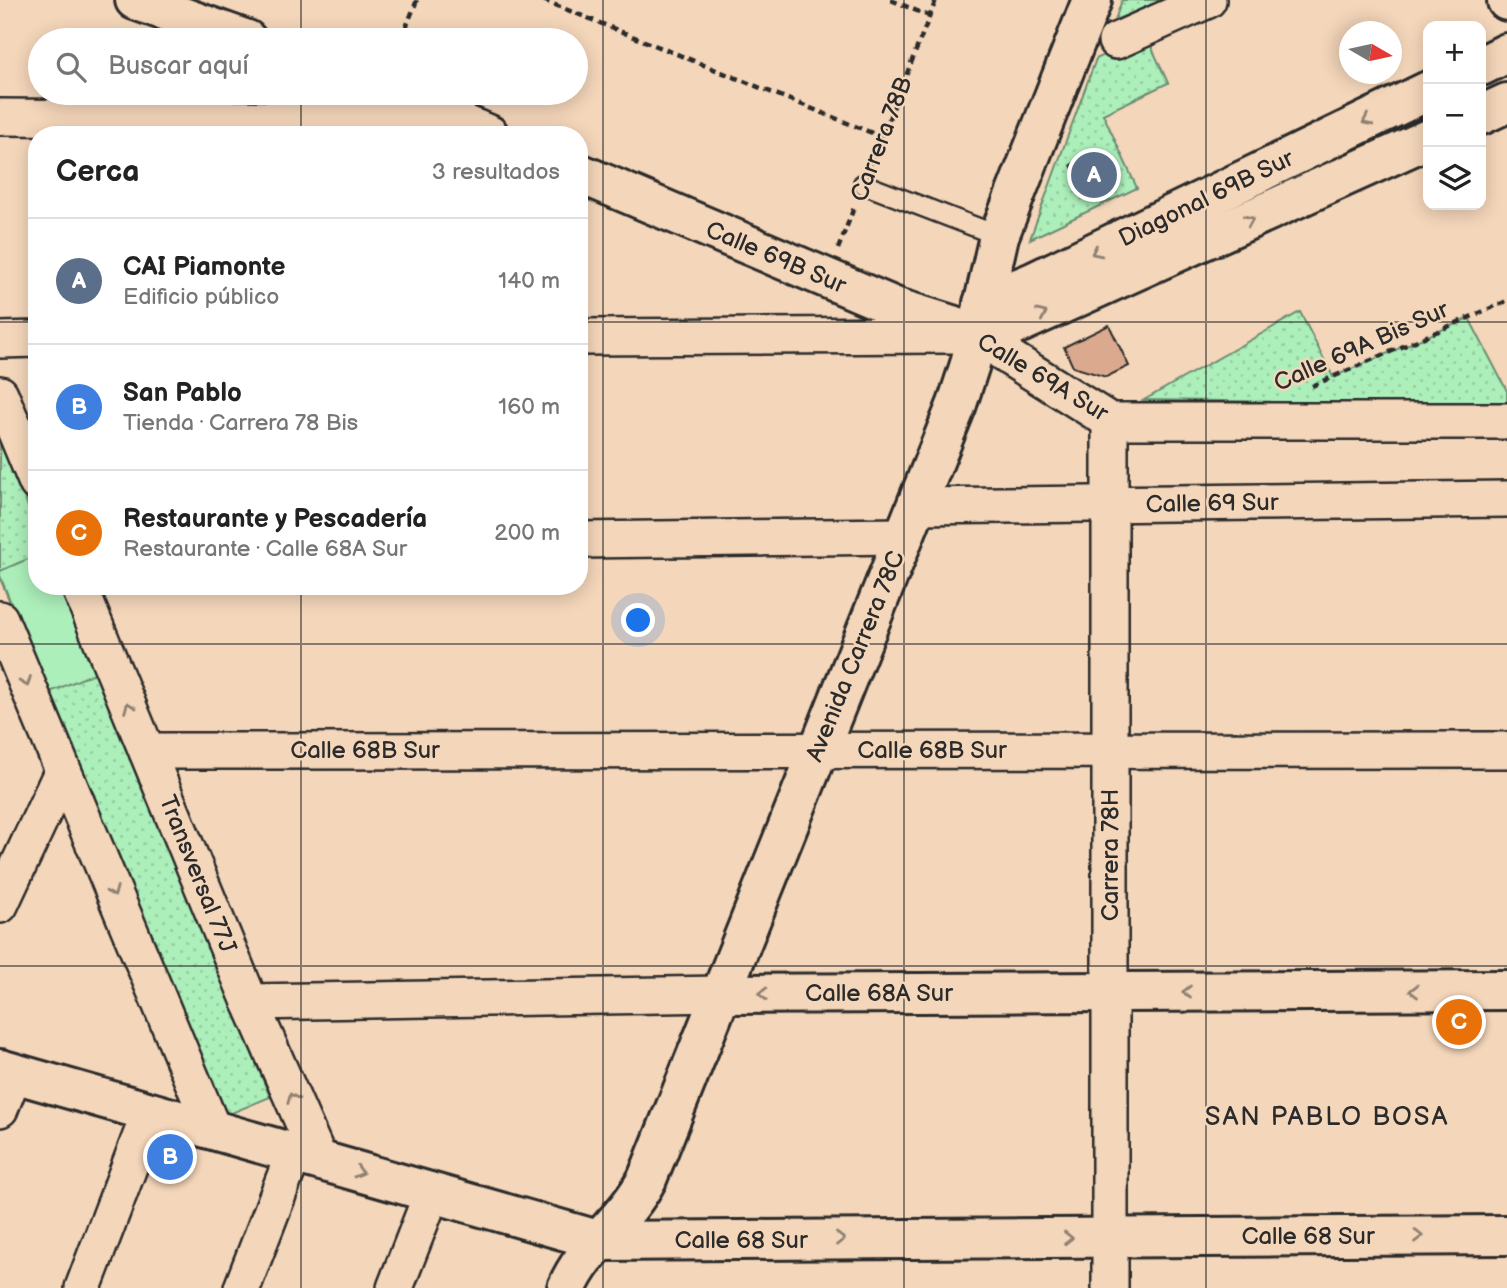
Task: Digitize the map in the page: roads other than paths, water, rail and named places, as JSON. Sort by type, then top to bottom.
[{"type":"street","points":[[135,0],[203,12],[228,28]]},
{"type":"street","name":"Avenida Carrera 78C","points":[[567,1288],[576,1270],[636,1199],[647,1179],[964,384],[999,236],[1092,0]]},
{"type":"street","points":[[1116,41],[1208,0]]},
{"type":"street","points":[[1486,64],[1507,53]]},
{"type":"street","name":"Diagonal 69B Sur","points":[[980,318],[1033,282],[1423,93]]},
{"type":"street","points":[[1486,113],[1507,103]]},
{"type":"street","points":[[420,105],[468,126]]},
{"type":"street","points":[[0,117],[387,126]]},
{"type":"street","name":"Diagonal 69B Sur","points":[[980,318],[1009,328],[1423,141]]},
{"type":"street","name":"Calle 69B Sur","points":[[588,177],[897,308],[980,318]]},
{"type":"street","name":"Calle 69A Sur","points":[[588,337],[952,335],[980,318],[1010,358],[1111,421],[1507,421]]},
{"type":"street","points":[[0,340],[28,339]]},
{"type":"street","points":[[2,406],[28,463]]},
{"type":"street","name":"Carrera 78H","points":[[1110,1288],[1111,421]]},
{"type":"street","name":"Calle 69 Sur","points":[[588,539],[910,521],[1111,504],[1507,499]]},
{"type":"street","name":"Transversal 77J","points":[[83,595],[250,1002],[307,1157]]},
{"type":"street","points":[[0,619],[213,1130]]},
{"type":"street","name":"Calle 68B Sur","points":[[147,751],[1507,750]]},
{"type":"street","points":[[0,905],[62,772]]},
{"type":"street","name":"Calle 68A Sur","points":[[250,1002],[721,994],[1507,990]]},
{"type":"street","points":[[0,1109],[7,1071]]},
{"type":"street","name":"Calle 68 Sur","points":[[7,1071],[601,1241],[1507,1235]]},
{"type":"street","points":[[83,1288],[150,1112]]},
{"type":"street","points":[[242,1288],[307,1157]]},
{"type":"street","points":[[395,1288],[432,1193]]},
{"type":"lane","points":[[863,184],[999,236]]},
{"type":"place","name":"CAI Piamonte","points":[[1094,175]]},
{"type":"place","name":"Restaurante y Pescadería","points":[[1459,1022]]},
{"type":"place","name":"San Pablo","points":[[170,1157]]},
{"type":"district","name":"SAN PABLO BOSA","points":[[1327,1116]]}]
